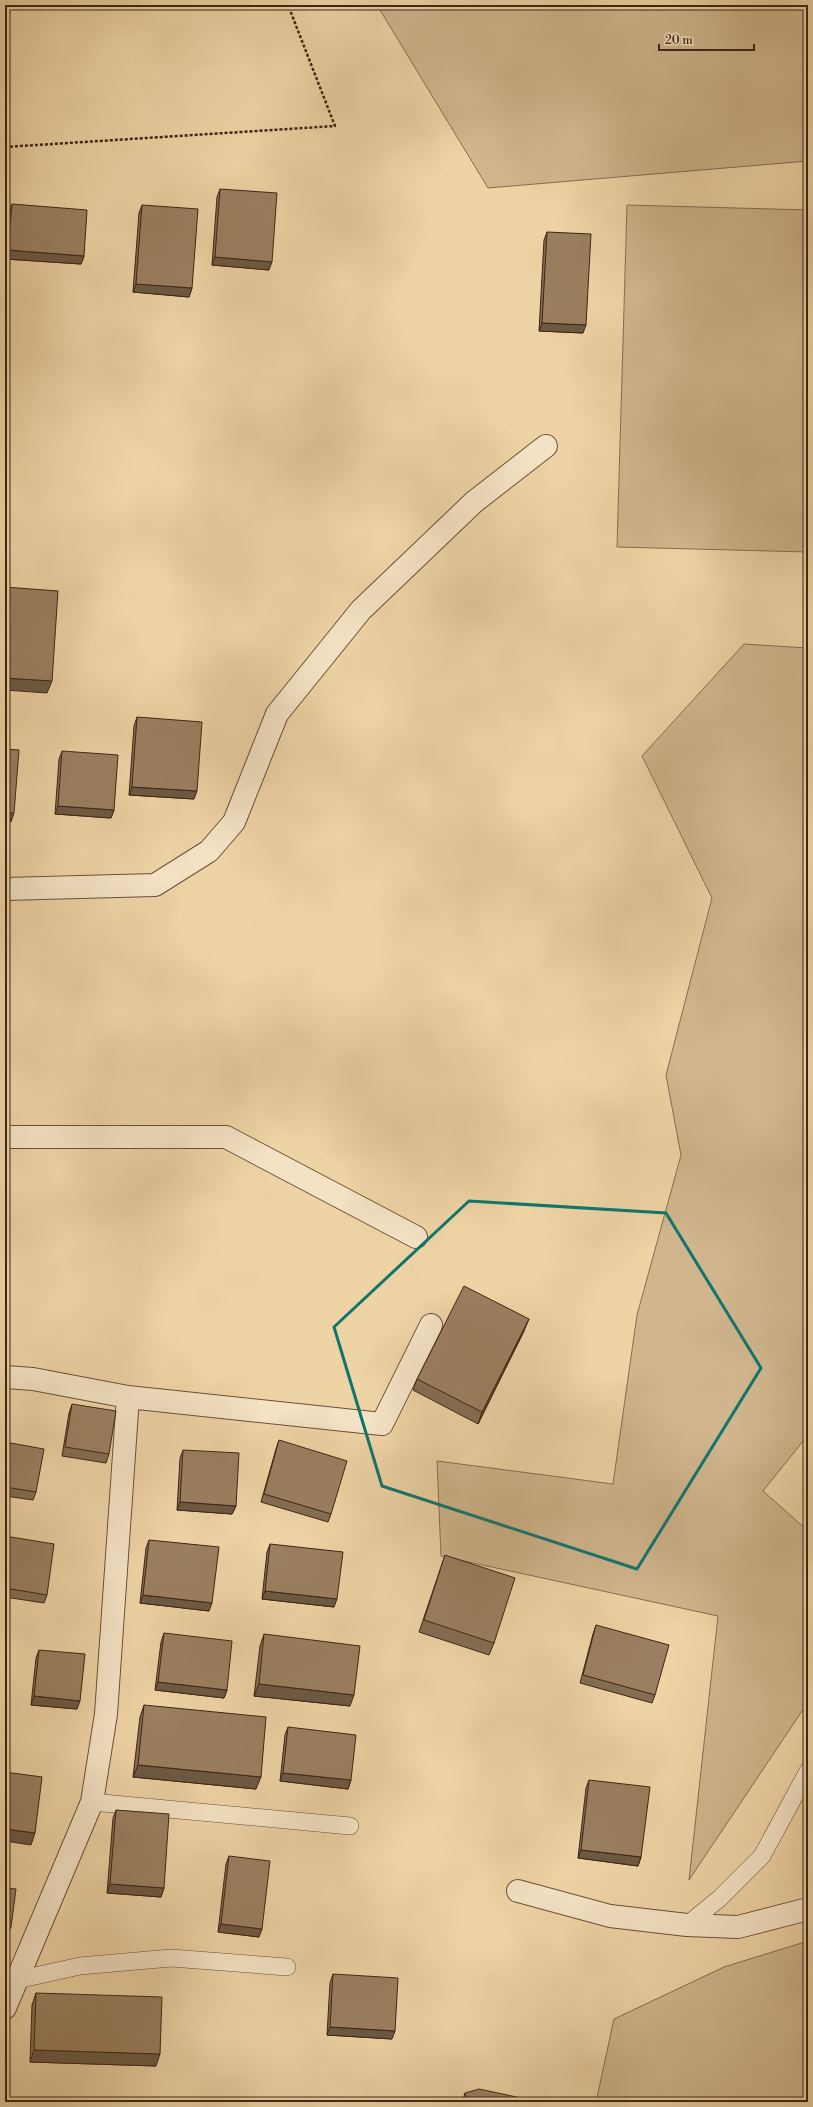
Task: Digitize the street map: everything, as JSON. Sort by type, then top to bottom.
[{"type":"street","points":[[5,889],[155,885],[209,851],[234,822],[277,714],[361,610],[474,502],[546,446]]},
{"type":"street","points":[[5,1137],[226,1138],[416,1237]]},
{"type":"street","points":[[5,1377],[33,1379],[128,1397],[382,1424],[431,1325]]},
{"type":"street","points":[[5,2008],[92,1802],[106,1714],[128,1397]]},
{"type":"street","points":[[518,1891],[610,1916],[687,1925],[738,1927],[808,1909]]},
{"type":"lane","points":[[687,1925],[720,1898],[762,1856],[808,1772]]},
{"type":"lane","points":[[92,1802],[350,1826]]},
{"type":"lane","points":[[17,1980],[80,1966],[171,1958],[287,1967]]},
{"type":"path","points":[[5,147],[335,126],[288,5]]},
{"type":"highlighted area","points":[[469,1201],[666,1213],[761,1368],[637,1569],[382,1486],[334,1327]]},
{"type":"shaded area","points":[[377,5],[808,5],[808,161],[488,188]]},
{"type":"shaded area","points":[[627,205],[808,210],[808,552],[617,547]]},
{"type":"shaded area","points":[[744,644],[808,648],[808,1435],[763,1491],[808,1531],[808,1702],[689,1880],[718,1616],[441,1556],[437,1461],[613,1484],[637,1315],[681,1155],[666,1075],[712,898],[642,756]]},
{"type":"shaded area","points":[[808,1941],[808,2102],[596,2102],[614,2019],[724,1967]]},
{"type":"building","points":[[220,189],[277,193],[272,262],[215,257]]},
{"type":"building","points":[[12,204],[87,210],[84,256],[8,250]]},
{"type":"building","points":[[142,205],[198,209],[192,288],[136,284]]},
{"type":"building","points":[[547,232],[591,234],[586,325],[542,323]]},
{"type":"building","points":[[5,587],[58,591],[52,681],[5,678]]},
{"type":"building","points":[[137,717],[202,722],[197,791],[132,787]]},
{"type":"building","points":[[5,749],[19,750],[14,813],[5,813]]},
{"type":"building","points":[[62,751],[118,755],[114,810],[58,806]]},
{"type":"building","points":[[464,1286],[529,1319],[482,1412],[417,1379]]},
{"type":"building","points":[[72,1404],[116,1411],[109,1454],[65,1447]]},
{"type":"building","points":[[279,1440],[347,1461],[331,1514],[264,1494]]},
{"type":"building","points":[[5,1442],[44,1449],[36,1492],[5,1487]]},
{"type":"building","points":[[183,1450],[239,1453],[236,1506],[180,1502]]},
{"type":"building","points":[[5,1536],[54,1544],[47,1595],[5,1588]]},
{"type":"building","points":[[149,1540],[219,1547],[212,1603],[143,1595]]},
{"type":"building","points":[[270,1544],[343,1552],[337,1599],[265,1591]]},
{"type":"building","points":[[445,1555],[515,1578],[494,1643],[424,1620]]},
{"type":"building","points":[[596,1625],[669,1645],[655,1695],[583,1675]]},
{"type":"building","points":[[164,1633],[232,1641],[227,1690],[158,1682]]},
{"type":"building","points":[[264,1634],[360,1646],[354,1695],[259,1684]]},
{"type":"building","points":[[39,1650],[85,1654],[80,1701],[34,1696]]},
{"type":"building","points":[[144,1705],[266,1717],[261,1777],[138,1765]]},
{"type":"building","points":[[288,1727],[356,1735],[351,1780],[283,1773]]},
{"type":"building","points":[[5,1772],[42,1777],[35,1833],[5,1829]]},
{"type":"building","points":[[589,1780],[650,1787],[641,1857],[581,1850]]},
{"type":"building","points":[[116,1810],[169,1814],[164,1888],[110,1884]]},
{"type":"building","points":[[229,1856],[270,1861],[262,1929],[221,1924]]},
{"type":"building","points":[[5,1888],[16,1889],[11,1927],[5,1926]]},
{"type":"building","points":[[333,1974],[398,1978],[395,2031],[330,2027]]},
{"type":"building","points":[[36,1993],[162,1997],[160,2054],[34,2050]]},
{"type":"building","points":[[479,2089],[540,2102],[467,2102],[465,2093]]},
{"type":"building","points":[[437,2097],[438,2102],[419,2102]]}]
